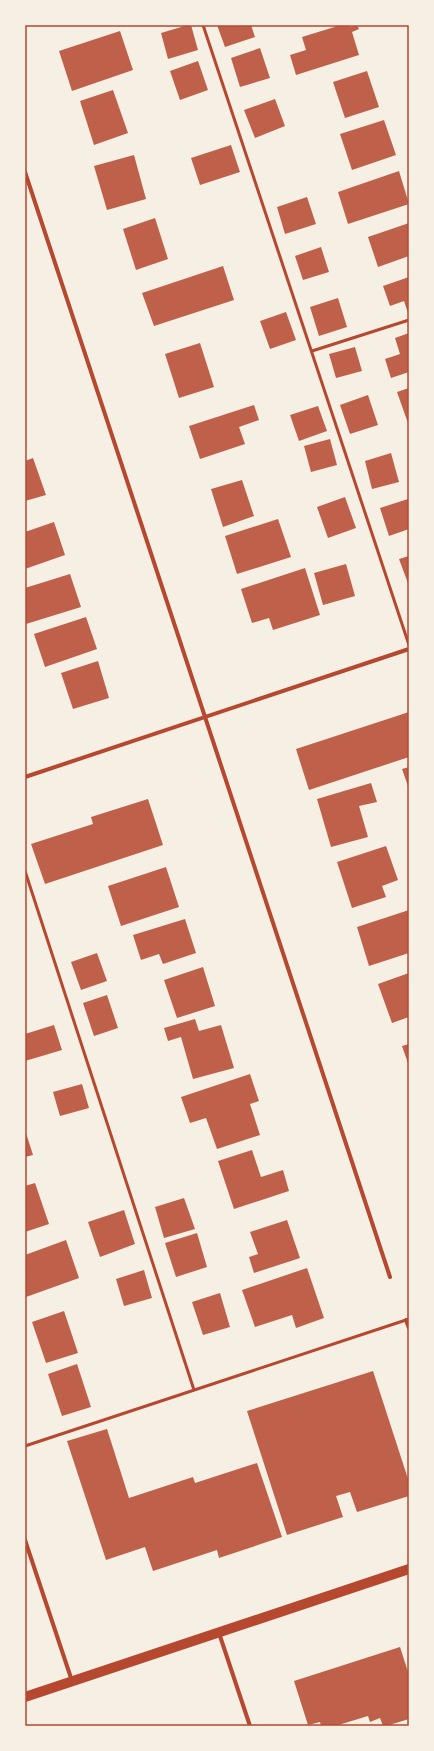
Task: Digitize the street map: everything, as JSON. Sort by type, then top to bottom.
[{"type":"main road","points":[[25,1697],[409,1569]]},
{"type":"street","points":[[25,172],[390,1277]]},
{"type":"street","points":[[25,777],[409,650]]},
{"type":"street","points":[[408,1319],[409,1328]]},
{"type":"street","points":[[25,1540],[72,1681]]},
{"type":"street","points":[[219,1632],[250,1726]]},
{"type":"lane","points":[[203,25],[409,645]]},
{"type":"lane","points":[[312,351],[409,320]]},
{"type":"lane","points":[[25,871],[194,1390]]},
{"type":"lane","points":[[25,1446],[408,1319]]},
{"type":"building","points":[[191,25],[198,50],[168,59],[161,33]]},
{"type":"building","points":[[217,25],[251,25],[255,37],[225,47]]},
{"type":"building","points":[[341,25],[349,25],[350,27],[357,25],[359,29],[352,32],[359,55],[296,75],[290,55],[306,50],[302,37]]},
{"type":"building","points":[[120,31],[133,70],[72,91],[59,51]]},
{"type":"building","points":[[260,48],[270,78],[240,87],[231,58]]},
{"type":"building","points":[[198,61],[208,90],[180,100],[170,71]]},
{"type":"building","points":[[367,71],[379,107],[345,118],[333,82]]},
{"type":"building","points":[[113,90],[128,133],[94,145],[80,101]]},
{"type":"building","points":[[275,99],[285,126],[255,138],[244,110]]},
{"type":"building","points":[[384,120],[396,155],[352,170],[340,134]]},
{"type":"building","points":[[231,145],[240,172],[200,185],[191,158]]},
{"type":"building","points":[[134,155],[146,199],[107,210],[94,166]]},
{"type":"building","points":[[399,171],[409,204],[348,224],[338,192]]},
{"type":"building","points":[[307,197],[316,224],[285,234],[277,207]]},
{"type":"building","points":[[155,218],[168,259],[136,270],[123,229]]},
{"type":"building","points":[[409,223],[409,256],[378,267],[368,237]]},
{"type":"building","points":[[321,247],[329,272],[303,280],[295,256]]},
{"type":"building","points":[[223,266],[234,300],[154,326],[142,293]]},
{"type":"building","points":[[409,277],[409,316],[404,301],[390,306],[383,286]]},
{"type":"building","points":[[338,298],[347,327],[319,336],[310,307]]},
{"type":"building","points":[[286,312],[296,340],[270,349],[260,321]]},
{"type":"building","points":[[409,333],[409,372],[391,378],[385,359],[400,354],[395,338]]},
{"type":"building","points":[[200,343],[214,387],[179,398],[165,354]]},
{"type":"building","points":[[355,347],[362,371],[336,378],[329,354]]},
{"type":"building","points":[[409,388],[409,426],[397,392]]},
{"type":"building","points":[[368,395],[378,425],[350,434],[340,405]]},
{"type":"building","points":[[254,405],[259,420],[239,427],[245,444],[200,459],[189,426]]},
{"type":"building","points":[[318,406],[327,431],[299,441],[290,415]]},
{"type":"building","points":[[330,439],[337,465],[311,472],[304,446]]},
{"type":"building","points":[[391,453],[399,482],[372,489],[365,461]]},
{"type":"building","points":[[33,458],[46,495],[25,501],[25,461]]},
{"type":"building","points":[[242,480],[254,516],[223,527],[211,489]]},
{"type":"building","points":[[345,497],[356,528],[328,538],[317,507]]},
{"type":"building","points":[[408,499],[409,529],[389,536],[380,508]]},
{"type":"building","points":[[278,519],[291,557],[237,574],[225,536]]},
{"type":"building","points":[[54,522],[65,555],[25,569],[25,532]]},
{"type":"building","points":[[409,556],[409,586],[399,559]]},
{"type":"building","points":[[346,564],[355,596],[323,605],[314,573]]},
{"type":"building","points":[[305,568],[320,615],[273,630],[269,618],[252,623],[241,589]]},
{"type":"building","points":[[70,574],[81,607],[26,624],[25,588]]},
{"type":"building","points":[[86,617],[97,649],[45,667],[34,634]]},
{"type":"building","points":[[98,661],[109,698],[73,709],[61,673]]},
{"type":"building","points":[[409,712],[409,757],[309,790],[296,749]]},
{"type":"building","points":[[409,767],[409,789],[402,769]]},
{"type":"building","points":[[371,783],[377,802],[359,806],[368,837],[331,847],[317,799]]},
{"type":"building","points":[[148,799],[163,845],[45,884],[31,844],[93,824],[91,817]]},
{"type":"building","points":[[386,846],[398,880],[382,886],[386,897],[352,908],[337,862]]},
{"type":"building","points":[[166,867],[179,907],[121,926],[108,886]]},
{"type":"building","points":[[409,910],[409,953],[369,966],[357,927]]},
{"type":"building","points":[[185,919],[196,953],[163,964],[159,954],[141,960],[133,935]]},
{"type":"building","points":[[97,953],[107,981],[81,990],[71,962]]},
{"type":"building","points":[[203,967],[215,1006],[177,1018],[164,980]]},
{"type":"building","points":[[409,973],[409,1017],[392,1023],[378,984]]},
{"type":"building","points":[[107,995],[118,1028],[94,1036],[83,1003]]},
{"type":"building","points":[[195,1019],[199,1031],[221,1025],[234,1068],[193,1079],[181,1037],[168,1041],[164,1028]]},
{"type":"building","points":[[54,1025],[62,1050],[25,1061],[25,1034]]},
{"type":"building","points":[[409,1044],[409,1066],[402,1046]]},
{"type":"building","points":[[250,1074],[259,1101],[250,1104],[260,1135],[217,1149],[206,1118],[190,1123],[181,1097]]},
{"type":"building","points":[[82,1084],[89,1108],[60,1116],[53,1092]]},
{"type":"building","points":[[25,1130],[33,1155],[25,1157]]},
{"type":"building","points":[[252,1150],[261,1177],[283,1170],[289,1191],[234,1209],[218,1161]]},
{"type":"building","points":[[35,1183],[49,1224],[25,1232],[25,1186]]},
{"type":"building","points":[[184,1198],[195,1229],[164,1238],[155,1207]]},
{"type":"building","points":[[124,1210],[135,1244],[100,1257],[88,1222]]},
{"type":"building","points":[[287,1220],[300,1258],[254,1273],[249,1257],[258,1254],[250,1232]]},
{"type":"building","points":[[197,1233],[207,1267],[176,1277],[165,1243]]},
{"type":"building","points":[[66,1240],[79,1278],[26,1297],[25,1255]]},
{"type":"building","points":[[307,1268],[324,1318],[296,1328],[292,1315],[255,1327],[242,1290]]},
{"type":"building","points":[[144,1270],[152,1298],[124,1306],[116,1279]]},
{"type":"building","points":[[220,1293],[230,1327],[203,1335],[192,1302]]},
{"type":"building","points":[[64,1311],[78,1353],[46,1363],[32,1322]]},
{"type":"building","points":[[77,1364],[91,1407],[62,1416],[48,1374]]},
{"type":"building","points":[[373,1371],[409,1482],[409,1496],[357,1512],[350,1492],[336,1496],[343,1517],[287,1535],[247,1411]]},
{"type":"building","points":[[107,1429],[129,1498],[193,1477],[195,1483],[257,1463],[282,1537],[219,1558],[217,1550],[153,1571],[145,1547],[106,1560],[67,1441]]},
{"type":"building","points":[[400,1647],[409,1675],[409,1719],[386,1726],[383,1726],[380,1718],[370,1722],[368,1716],[335,1726],[321,1726],[320,1722],[308,1725],[294,1681]]}]
